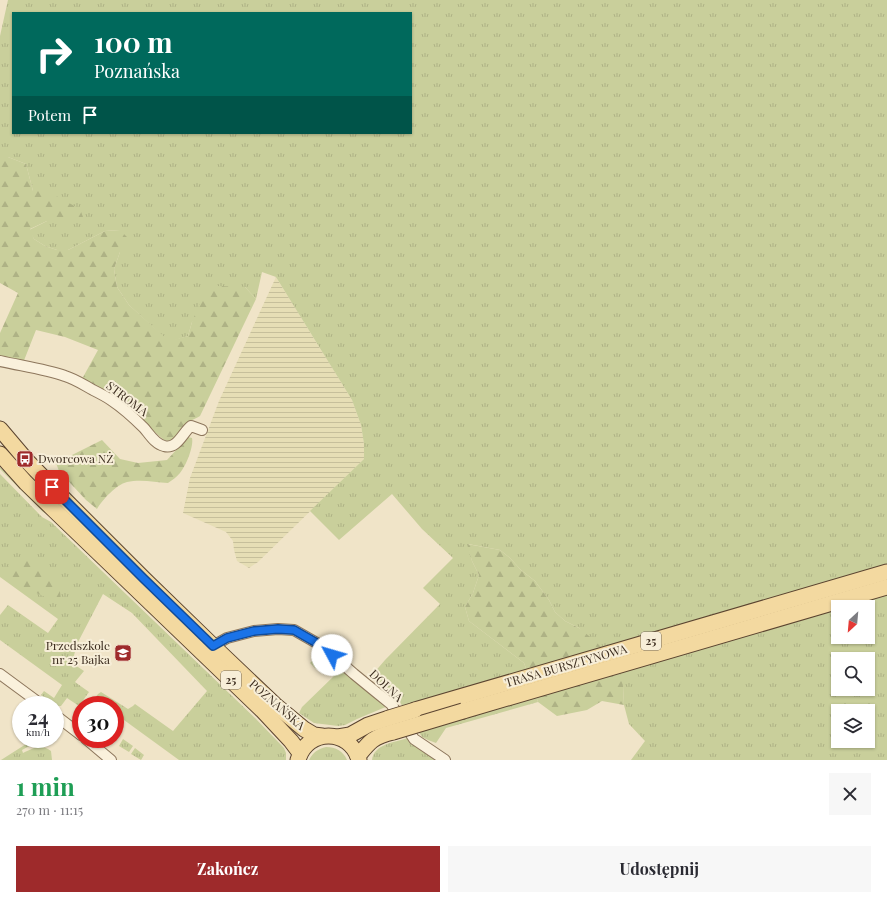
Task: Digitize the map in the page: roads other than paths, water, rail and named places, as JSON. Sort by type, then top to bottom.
[{"type":"main road","name":"POZNAŃSKA","points":[[0,429],[28,462],[62,497],[213,646],[304,729],[314,735],[322,736]]},
{"type":"main road","name":"POZNAŃSKA","points":[[0,454],[26,483],[258,707],[291,741],[299,757]]},
{"type":"main road","name":"TRASA BURSZTYNOWA","points":[[359,758],[372,740],[382,735],[391,725],[887,572]]},
{"type":"main road","name":"TRASA BURSZTYNOWA","points":[[338,737],[350,735],[368,725],[391,725],[887,587]]},
{"type":"main road","name":"25","points":[[299,757],[303,749],[311,741],[322,736],[333,736],[338,737],[348,743],[356,751],[359,758]]},
{"type":"street","name":"STROMA","points":[[0,361],[52,372],[79,382],[111,400],[158,444],[169,447],[174,446],[191,426],[202,430]]},
{"type":"street","name":"DOLNA","points":[[213,646],[227,638],[254,631],[278,629],[294,630],[322,646],[391,704],[414,739],[445,760]]},
{"type":"street","points":[[0,674],[30,696]]},
{"type":"street","points":[[64,722],[72,728]]},
{"type":"street","points":[[97,748],[111,760]]},
{"type":"place","name":"Dworcowa NŻ","points":[[25,459]]},
{"type":"place","name":"Przedszkole nr 25 Bajka","points":[[123,653]]}]
